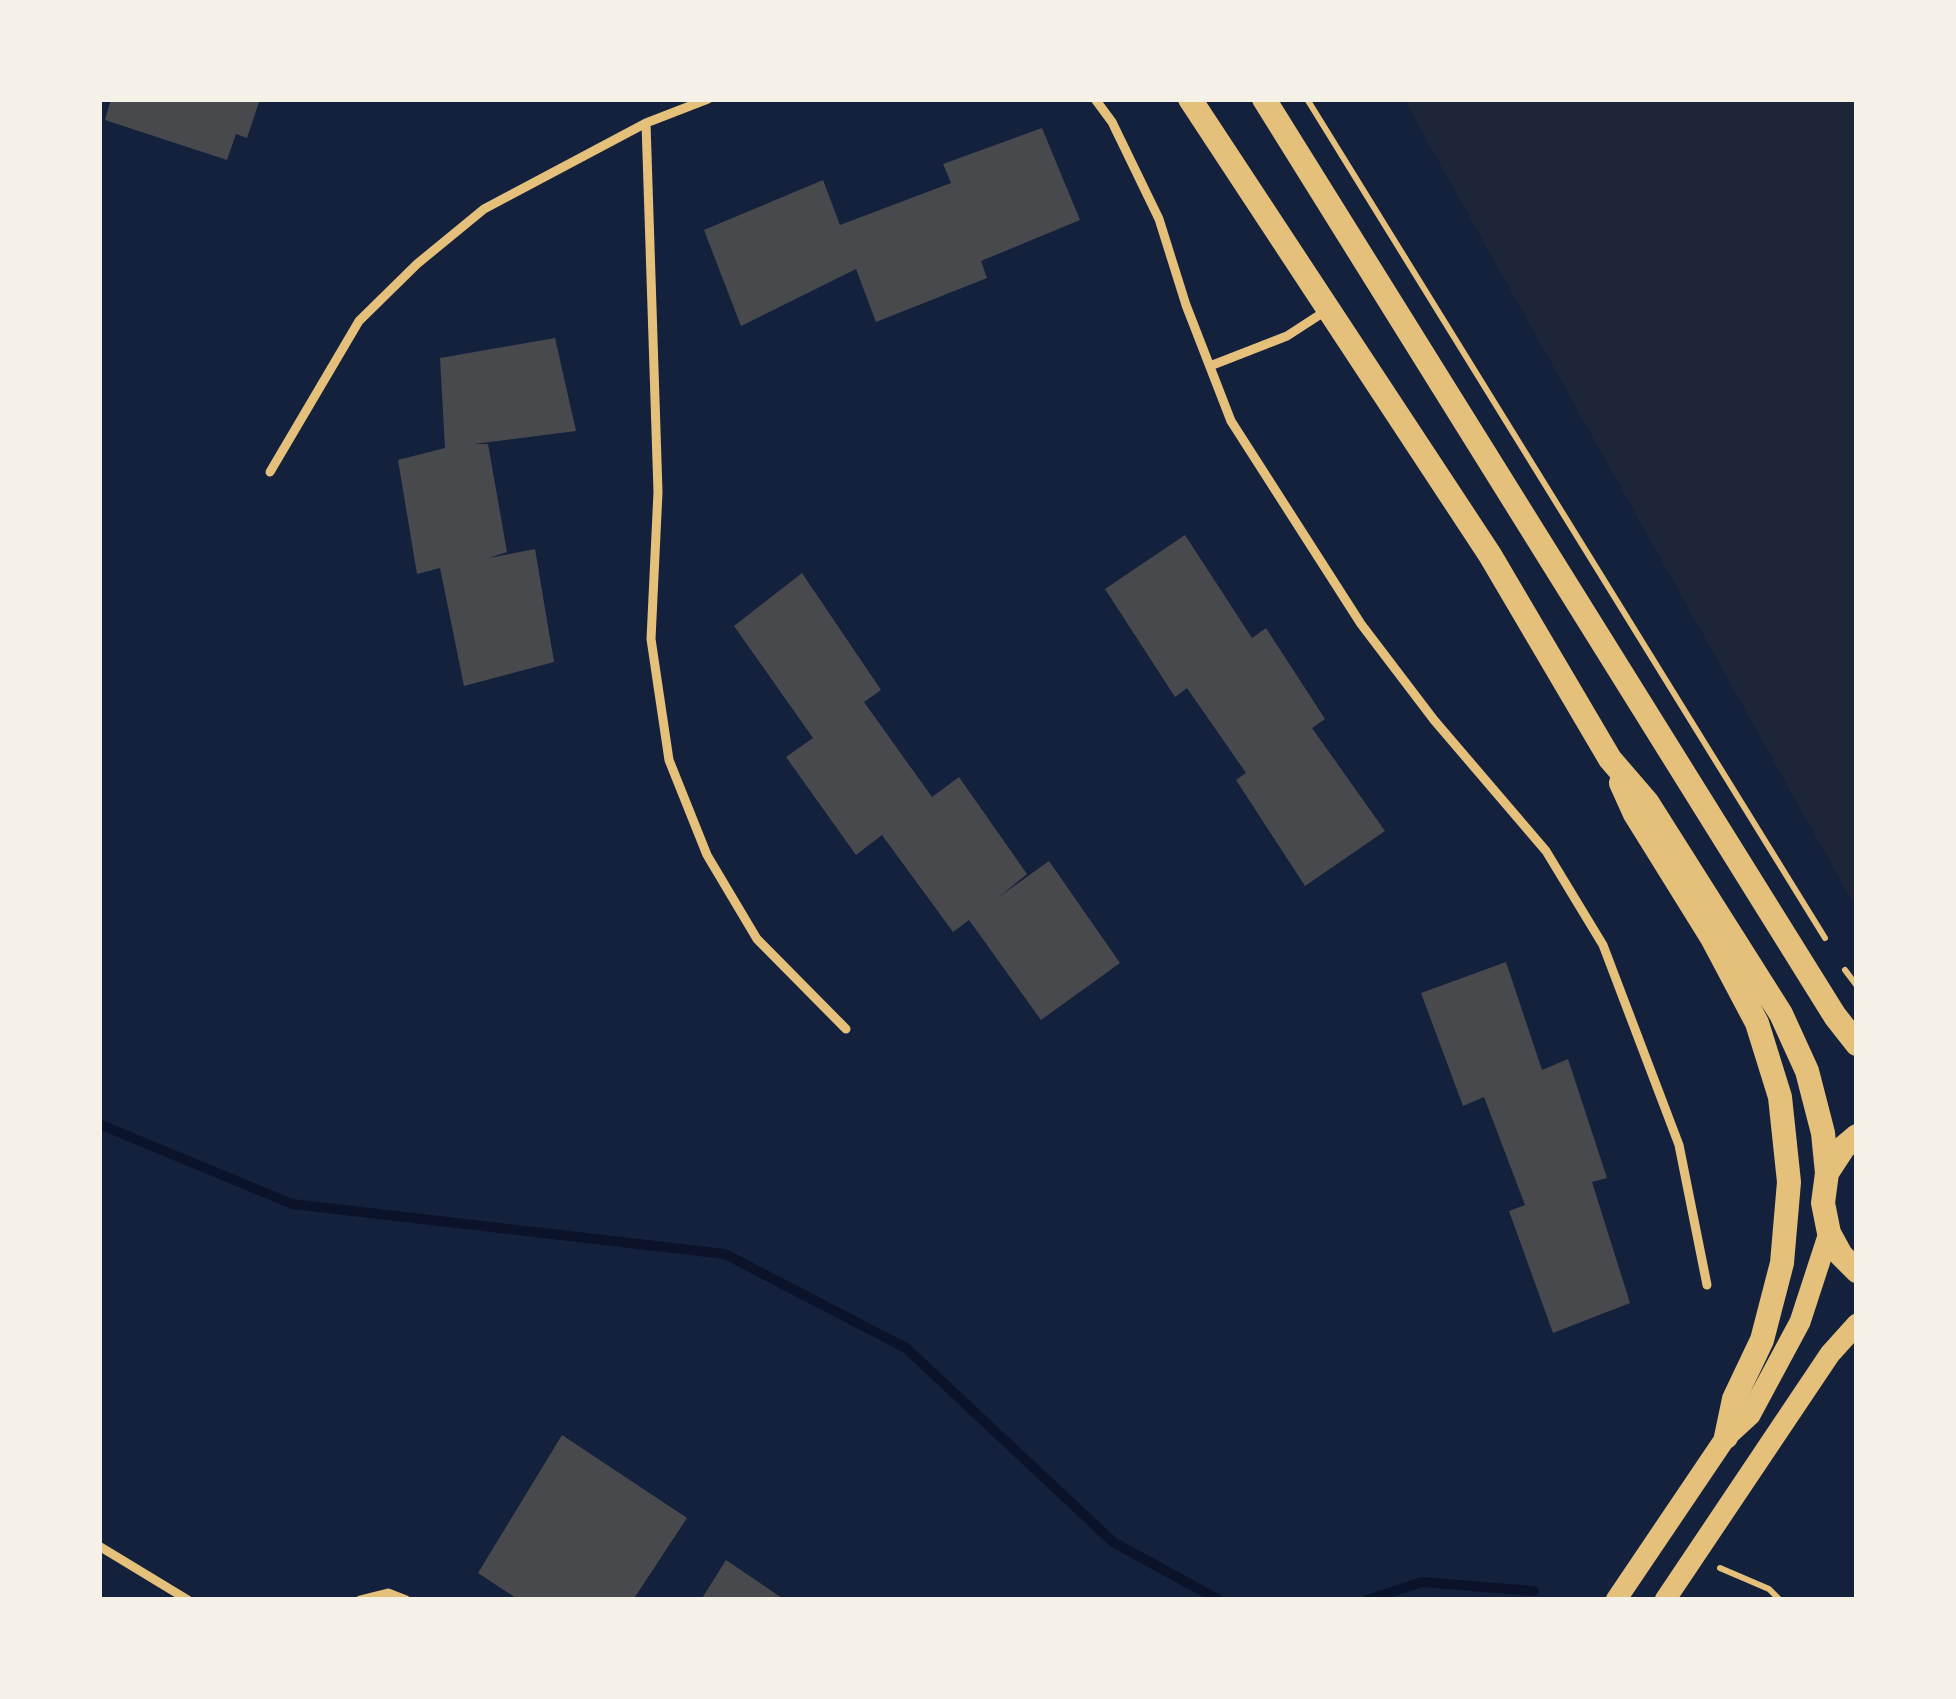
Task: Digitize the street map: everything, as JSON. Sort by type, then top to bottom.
[{"type":"main road","points":[[1190,99],[1490,555],[1757,1023],[1780,1097],[1789,1182],[1782,1263],[1762,1340],[1734,1399],[1726,1437]]},
{"type":"main road","points":[[1264,99],[1835,1016],[1857,1044]]},
{"type":"main road","points":[[1610,759],[1647,802],[1781,1014],[1808,1071],[1823,1133],[1828,1233],[1840,1255],[1857,1271]]},
{"type":"main road","points":[[1827,1173],[1857,1136]]},
{"type":"street","points":[[1616,1600],[1726,1437],[1750,1414],[1801,1322],[1828,1233]]},
{"type":"street","points":[[1665,1600],[1830,1354],[1857,1324]]},
{"type":"lane","points":[[270,472],[359,321],[417,264],[484,209],[646,123],[708,99]]},
{"type":"lane","points":[[1095,99],[1112,122],[1159,219],[1186,305],[1232,422],[1361,624],[1433,720],[1546,851],[1603,945],[1679,1145],[1707,1285]]},
{"type":"lane","points":[[646,123],[658,492],[651,639],[669,760],[707,855],[757,939],[847,1029]]},
{"type":"lane","points":[[1210,366],[1287,336],[1327,310]]},
{"type":"lane","points":[[99,1546],[188,1600]]},
{"type":"lane","points":[[360,1600],[388,1593],[406,1600]]},
{"type":"path","points":[[1307,99],[1857,986]]},
{"type":"path","points":[[1716,1567],[1769,1589],[1780,1600]]},
{"type":"shaded area","points":[[1404,99],[1857,99],[1857,910],[1406,103]]},
{"type":"building","points":[[111,99],[260,99],[247,138],[236,134],[227,160],[105,120]]},
{"type":"building","points":[[1042,128],[1080,220],[981,261],[987,278],[876,322],[856,269],[741,326],[704,230],[823,180],[840,225],[951,183],[943,164]]},
{"type":"building","points":[[555,338],[576,431],[474,444],[488,444],[507,552],[489,558],[535,549],[554,662],[464,686],[440,568],[417,574],[398,460],[445,448],[440,358]]},
{"type":"building","points":[[1185,535],[1252,638],[1266,628],[1325,719],[1312,728],[1385,831],[1305,886],[1236,780],[1246,773],[1187,688],[1175,697],[1105,589]]},
{"type":"building","points":[[802,573],[881,690],[864,702],[932,797],[959,777],[1027,874],[999,897],[1049,861],[1120,963],[1041,1020],[969,920],[953,932],[882,835],[856,855],[786,757],[813,738],[734,626]]},
{"type":"building","points":[[1506,962],[1542,1070],[1568,1059],[1607,1178],[1592,1182],[1630,1303],[1553,1333],[1509,1211],[1525,1205],[1484,1097],[1463,1106],[1421,993]]},
{"type":"building","points":[[562,1435],[687,1518],[633,1600],[519,1600],[478,1573]]},
{"type":"building","points":[[726,1560],[785,1600],[701,1600]]},
{"type":"waterway","points":[[99,1124],[292,1204],[725,1254],[906,1348],[1113,1542],[1219,1600]]},
{"type":"waterway","points":[[1367,1600],[1422,1582],[1534,1591]]}]
